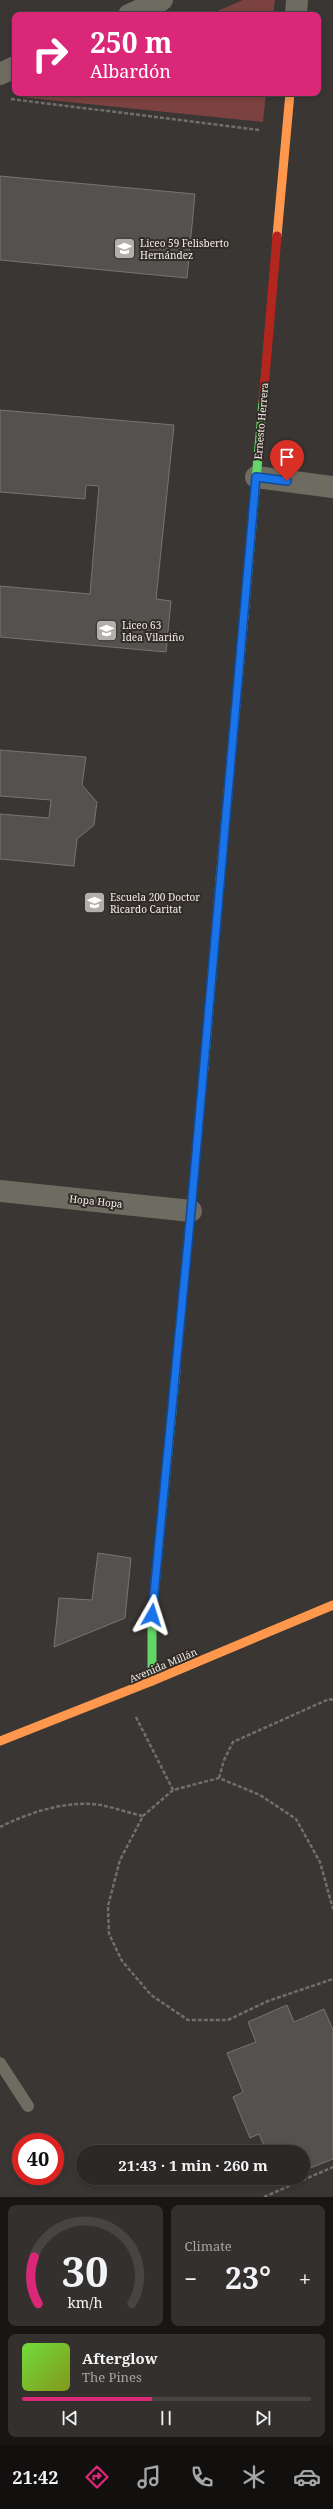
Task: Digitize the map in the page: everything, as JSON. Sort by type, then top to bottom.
[{"type":"street","points":[[136,12],[162,0]]},
{"type":"street","points":[[296,12],[298,0]]},
{"type":"street","points":[[0,74],[12,68]]},
{"type":"street","name":"Ernesto Herrera","points":[[152,1681],[152,1615],[191,1211],[290,96]]},
{"type":"street","points":[[256,477],[333,487]]},
{"type":"street","name":"Hopa Hopa","points":[[0,1191],[191,1211]]},
{"type":"street","name":"Avenida Millán","points":[[0,1741],[124,1693],[333,1605]]},
{"type":"lane","points":[[0,2063],[28,2106]]},
{"type":"path","points":[[8,99],[286,134]]},
{"type":"path","points":[[124,1693],[173,1790]]},
{"type":"path","points":[[219,1778],[224,1760],[233,1742],[330,1699],[333,1700]]},
{"type":"path","points":[[333,1909],[320,1862],[296,1819],[260,1795],[219,1778],[173,1790],[143,1816],[120,1860],[108,1906],[109,1934],[122,1961],[151,1995],[188,2020],[228,2020],[268,2001],[333,1979]]},
{"type":"path","points":[[0,1827],[23,1816],[67,1805],[100,1805],[143,1816]]},
{"type":"path","points":[[264,2197],[333,2167]]},
{"type":"shaded area","points":[[243,0],[275,0],[273,12],[215,12]]},
{"type":"shaded area","points":[[22,96],[266,96],[263,122],[20,97]]},
{"type":"building","points":[[0,176],[195,194],[187,278],[0,260]]},
{"type":"building","points":[[0,410],[174,425],[156,599],[171,601],[166,652],[0,637],[0,586],[90,594],[99,486],[86,485],[85,499],[0,492]]},
{"type":"building","points":[[0,750],[86,757],[82,785],[97,802],[94,825],[77,839],[74,866],[0,859],[0,814],[49,818],[51,800],[0,796]]},
{"type":"building","points":[[98,1553],[131,1558],[125,1618],[54,1647],[59,1598],[92,1600]]},
{"type":"building","points":[[287,2005],[294,2022],[324,2009],[333,2030],[333,2159],[310,2168],[310,2145],[264,2145],[259,2134],[250,2138],[233,2097],[243,2092],[227,2053],[256,2042],[248,2022]]},
{"type":"traffic: fast","points":[[244,616],[263,401]]},
{"type":"traffic: fast","points":[[204,1069],[220,881]]},
{"type":"traffic: fast","points":[[152,1681],[152,1615],[176,1371]]},
{"type":"traffic: slow","points":[[277,236],[290,96]]},
{"type":"traffic: slow","points":[[220,881],[244,616]]},
{"type":"traffic: slow","points":[[0,1741],[152,1681],[333,1605]]},
{"type":"traffic: jam","points":[[263,401],[277,236]]},
{"type":"traffic: jam","points":[[176,1371],[204,1069]]},
{"type":"place","name":"Liceo 59 Felisberto Hernández","points":[[125,249]]},
{"type":"place","name":"Liceo 63 Idea Vilariño","points":[[107,631]]},
{"type":"place","name":"Escuela 200 Doctor Ricardo Caritat","points":[[95,903]]},
{"type":"route","points":[[152,1615],[191,1211],[256,477],[287,481]]}]
